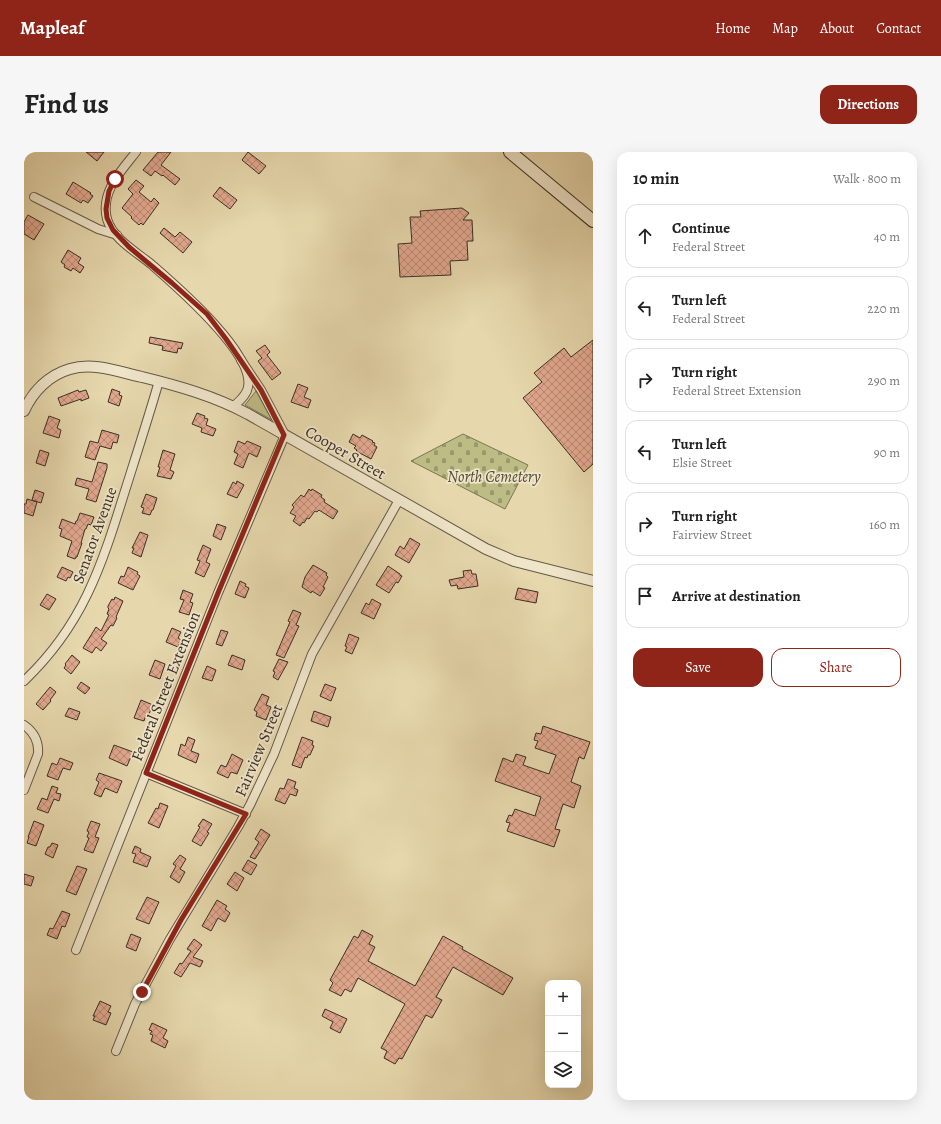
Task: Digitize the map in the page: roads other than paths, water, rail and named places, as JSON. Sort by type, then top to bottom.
[{"type":"main road","points":[[510,152],[593,222]]},
{"type":"street","points":[[136,152],[115,179],[108,193],[106,209],[107,218],[117,235],[129,247],[207,314],[261,390],[284,435]]},
{"type":"street","points":[[34,197],[98,229],[117,235]]},
{"type":"street","points":[[234,406],[243,397],[248,387],[247,377],[241,360]]},
{"type":"street","name":"Cooper Street","points":[[24,411],[32,396],[43,384],[61,373],[75,368],[103,368],[196,391],[234,406],[471,541],[504,557],[593,581]]},
{"type":"street","name":"Senator Avenue","points":[[24,681],[58,644],[76,616],[93,584],[109,542],[159,381]]},
{"type":"street","name":"Federal Street Extension","points":[[76,950],[221,586],[284,435]]},
{"type":"street","name":"Fairview Street","points":[[116,1051],[130,1016],[166,946],[246,814],[274,754],[312,654],[399,500]]},
{"type":"street","points":[[24,726],[34,734],[38,754],[24,790]]},
{"type":"street","points":[[146,773],[246,814]]},
{"type":"park label","name":"North Cemetery","points":[[494,476]]}]
